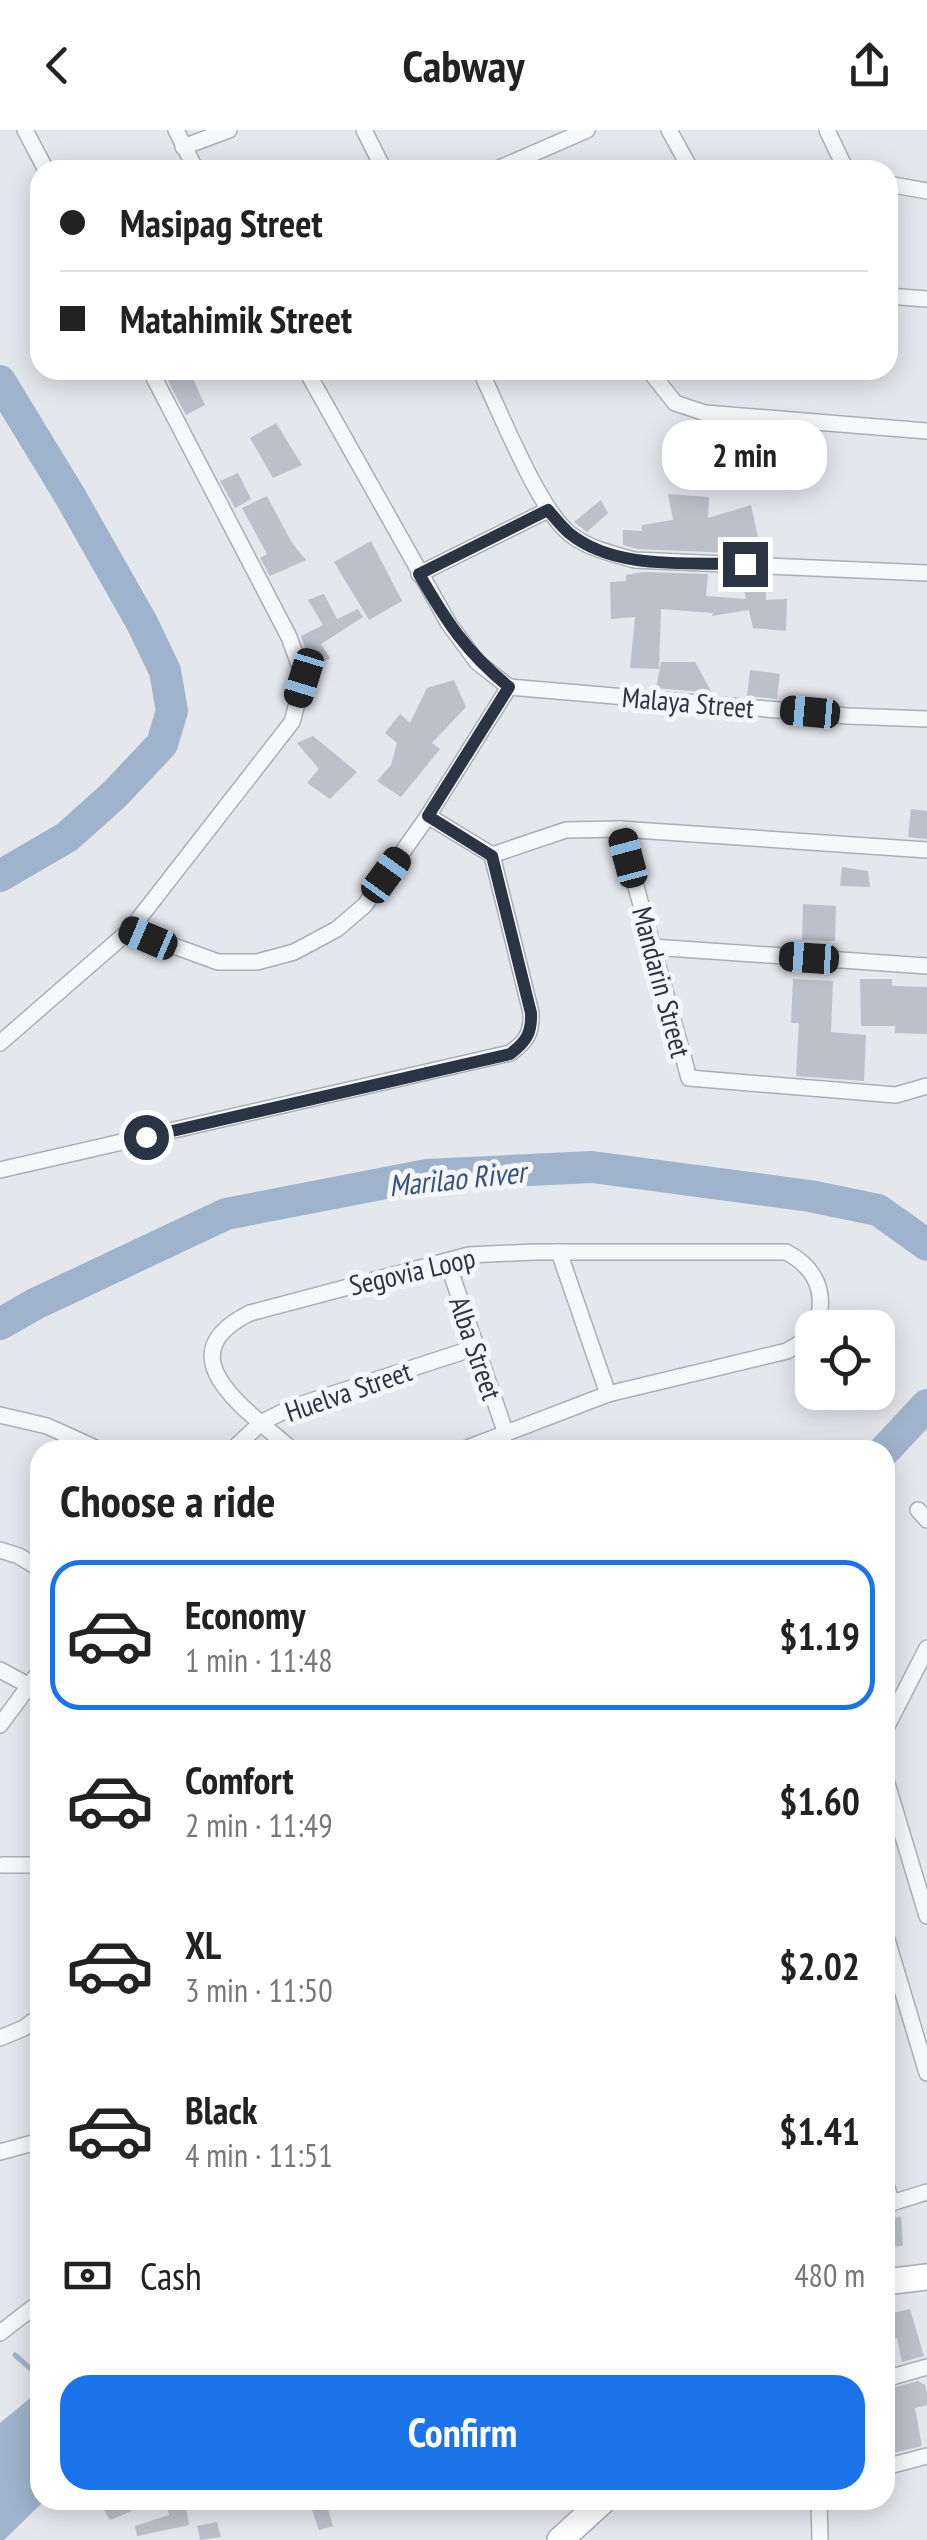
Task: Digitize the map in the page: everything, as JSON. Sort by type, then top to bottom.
[{"type":"main road","points":[[895,2281],[927,2277]]},
{"type":"main road","points":[[560,2540],[593,2510]]},
{"type":"street","points":[[25,130],[41,160]]},
{"type":"street","points":[[176,130],[190,160]]},
{"type":"street","points":[[183,147],[228,130]]},
{"type":"street","points":[[364,130],[379,160]]},
{"type":"street","points":[[535,160],[588,130]]},
{"type":"street","points":[[668,130],[684,160]]},
{"type":"street","points":[[828,130],[842,160]]},
{"type":"street","points":[[898,186],[927,191]]},
{"type":"street","points":[[898,297],[927,298]]},
{"type":"street","points":[[0,1044],[130,930],[292,722],[304,678],[290,637],[155,380]]},
{"type":"street","points":[[130,930],[218,962],[257,962],[294,952],[337,929],[364,905],[428,816],[509,687],[478,662],[449,624],[312,380]]},
{"type":"street","points":[[485,380],[548,510],[570,534],[600,550],[635,560],[927,573]]},
{"type":"street","points":[[657,380],[676,403],[705,413],[927,431]]},
{"type":"street","points":[[419,574],[548,510]]},
{"type":"street","name":"Malaya Street","points":[[509,687],[848,716],[927,719]]},
{"type":"street","points":[[0,1170],[510,1054],[524,1044],[532,1028],[531,1013],[492,856],[428,816]]},
{"type":"street","points":[[492,856],[566,830],[620,828],[927,850]]},
{"type":"street","name":"Mandarin Street","points":[[620,828],[689,1078],[896,1095],[927,1086]]},
{"type":"street","points":[[652,947],[927,966]]},
{"type":"street","name":"Segovia Loop","points":[[281,1440],[224,1389],[215,1375],[214,1348],[228,1324],[266,1309],[446,1262],[497,1252],[786,1252],[813,1272],[821,1292],[821,1310]]},
{"type":"street","points":[[559,1252],[608,1394]]},
{"type":"street","name":"Alba Street","points":[[446,1262],[506,1434]]},
{"type":"street","points":[[490,1440],[608,1394],[795,1346]]},
{"type":"street","name":"Huelva Street","points":[[243,1440],[262,1422],[294,1407],[474,1348]]},
{"type":"street","points":[[0,1415],[47,1426],[78,1440]]},
{"type":"street","points":[[0,1550],[30,1564]]},
{"type":"street","points":[[895,1710],[927,1648]]},
{"type":"street","points":[[0,1670],[28,1685]]},
{"type":"street","points":[[0,1724],[30,1683]]},
{"type":"street","points":[[895,1810],[927,1916]]},
{"type":"street","points":[[1,1864],[30,1865]]},
{"type":"street","points":[[895,1966],[927,2072]]},
{"type":"street","points":[[0,2038],[30,2024]]},
{"type":"street","points":[[0,2152],[30,2143]]},
{"type":"street","points":[[895,2202],[927,2192]]},
{"type":"street","points":[[0,2333],[30,2310]]},
{"type":"street","points":[[895,2376],[927,2367]]},
{"type":"street","points":[[895,2464],[927,2456]]},
{"type":"street","points":[[820,2510],[820,2540]]},
{"type":"water","points":[[30,2398],[30,2510],[35,2510],[4,2540],[0,2540],[0,2423]]},
{"type":"building","points":[[168,380],[194,380],[205,405],[186,415]]},
{"type":"building","points":[[276,423],[302,465],[273,478],[250,438]]},
{"type":"building","points":[[238,473],[251,499],[235,508],[220,481]]},
{"type":"building","points":[[668,494],[709,497],[708,518],[751,505],[761,551],[637,549],[623,545],[623,530],[642,531],[642,525],[673,520]]},
{"type":"building","points":[[267,496],[292,543],[306,560],[270,576],[260,558],[267,554],[242,508]]},
{"type":"building","points":[[601,500],[608,513],[587,532],[574,522]]},
{"type":"building","points":[[371,541],[402,601],[369,620],[334,562]]},
{"type":"building","points":[[708,574],[706,596],[746,599],[743,585],[766,581],[766,600],[787,599],[786,631],[753,628],[749,610],[712,616],[713,613],[661,609],[659,669],[630,668],[635,617],[611,619],[610,582],[626,581],[626,575]]},
{"type":"building","points":[[324,594],[337,619],[358,609],[363,617],[321,644],[330,658],[312,669],[301,636],[323,625],[308,600]]},
{"type":"building","points":[[661,662],[695,662],[712,693],[656,688]]},
{"type":"building","points":[[750,670],[780,674],[777,699],[747,696]]},
{"type":"building","points":[[454,680],[466,707],[432,743],[440,749],[401,797],[377,781],[391,765],[397,743],[385,733],[400,714],[410,723],[427,688]]},
{"type":"building","points":[[313,736],[357,772],[330,799],[307,783],[319,769],[297,743]]},
{"type":"building","points":[[911,809],[927,811],[927,839],[908,837]]},
{"type":"building","points":[[842,867],[868,871],[870,887],[840,886]]},
{"type":"building","points":[[803,904],[836,906],[835,941],[802,940]]},
{"type":"building","points":[[793,979],[833,981],[831,1032],[866,1035],[864,1081],[796,1076],[799,1023],[791,1023]]},
{"type":"building","points":[[860,979],[892,979],[892,986],[927,987],[927,1034],[895,1033],[895,1026],[861,1026]]},
{"type":"building","points":[[895,2217],[901,2217],[903,2246],[895,2246]]},
{"type":"building","points":[[910,2309],[924,2356],[902,2362],[895,2338],[895,2313]]},
{"type":"building","points":[[918,2381],[925,2385],[927,2405],[915,2408],[922,2446],[895,2453],[895,2387]]},
{"type":"building","points":[[104,2510],[132,2511],[110,2520]]},
{"type":"building","points":[[168,2510],[187,2510],[189,2525],[137,2536],[135,2526],[169,2515]]},
{"type":"building","points":[[312,2510],[328,2510],[333,2526],[319,2530]]},
{"type":"building","points":[[217,2522],[221,2537],[200,2540],[197,2526]]},
{"type":"waterway","name":"Marilao River","points":[[0,381],[142,623],[165,671],[172,711],[162,744],[115,794],[67,837],[0,876]]},
{"type":"waterway","name":"Marilao River","points":[[0,1324],[226,1214],[427,1175],[592,1167],[810,1196],[878,1210],[927,1245]]},
{"type":"waterway","name":"Marilao River","points":[[894,1440],[927,1405]]},
{"type":"waterway","points":[[15,2355],[30,2368]]},
{"type":"route","points":[[146,1137],[510,1054],[524,1044],[532,1028],[492,856],[428,816],[509,687],[478,662],[419,574],[548,510],[570,534],[600,550],[635,560],[745,564]]}]
